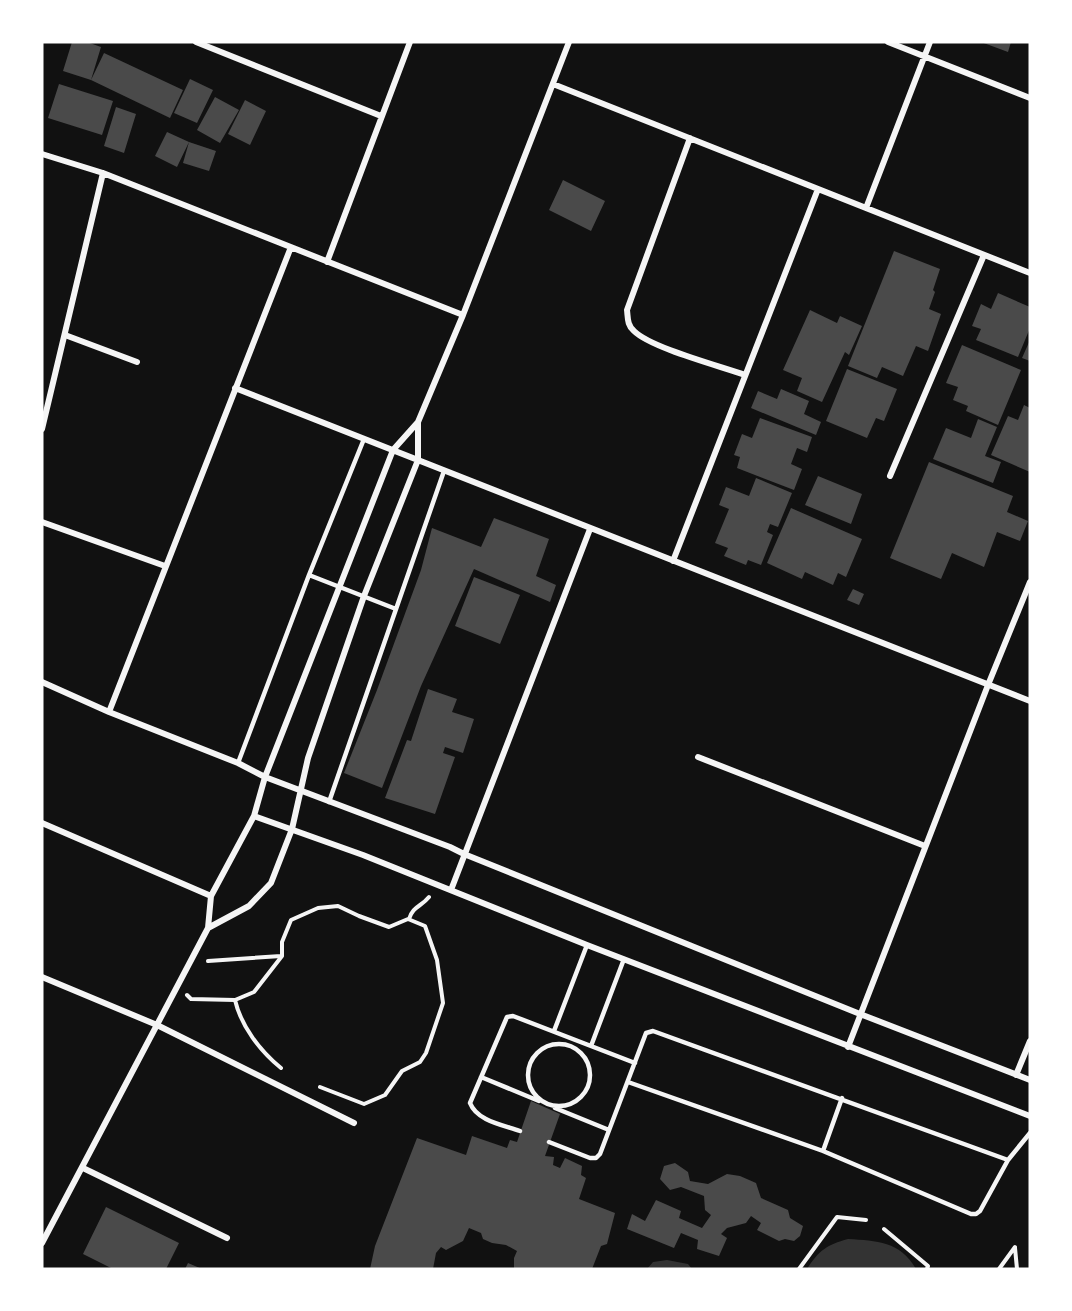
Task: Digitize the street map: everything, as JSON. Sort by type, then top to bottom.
[{"type":"street","points":[[196,42],[381,116]]},
{"type":"street","points":[[327,262],[410,42]]},
{"type":"street","points":[[42,1243],[208,928],[211,896],[254,816],[265,777],[393,450],[418,422],[463,315],[569,42]]},
{"type":"street","points":[[888,42],[1030,98]]},
{"type":"street","points":[[866,208],[930,42]]},
{"type":"street","points":[[553,84],[1030,273]]},
{"type":"street","points":[[690,138],[627,309],[628,324],[634,332],[653,343],[745,375]]},
{"type":"street","points":[[42,154],[103,173],[463,315]]},
{"type":"street","points":[[42,429],[103,173]]},
{"type":"street","points":[[673,561],[818,189]]},
{"type":"street","points":[[109,712],[291,248]]},
{"type":"street","points":[[891,476],[984,255]]},
{"type":"street","points":[[65,335],[137,362]]},
{"type":"street","points":[[235,388],[1030,701]]},
{"type":"street","points":[[208,928],[249,906],[271,883],[292,829],[308,758],[364,596],[418,460],[418,422]]},
{"type":"street","points":[[42,522],[165,566]]},
{"type":"street","points":[[451,890],[590,529]]},
{"type":"street","points":[[848,1047],[1030,582]]},
{"type":"street","points":[[42,682],[109,712],[238,763],[265,777],[450,847],[860,1014],[1030,1080]]},
{"type":"street","points":[[698,756],[925,846]]},
{"type":"street","points":[[254,816],[439,885],[587,945],[1030,1116]]},
{"type":"street","points":[[42,823],[211,896]]},
{"type":"street","points":[[42,977],[158,1025],[354,1123]]},
{"type":"street","points":[[1016,1075],[1030,1041]]},
{"type":"street","points":[[83,1168],[227,1238]]},
{"type":"lane","points":[[238,763],[309,575],[364,439]]},
{"type":"lane","points":[[329,802],[444,471]]},
{"type":"lane","points":[[309,575],[396,609]]},
{"type":"lane","points":[[554,1031],[587,945]]},
{"type":"lane","points":[[591,1046],[624,959]]},
{"type":"lane","points":[[520,1131],[478,1116],[472,1110],[470,1103],[507,1017],[513,1016],[635,1063]]},
{"type":"lane","points":[[549,1142],[590,1158],[596,1158],[600,1154],[646,1033],[653,1031],[1008,1160]]},
{"type":"lane","points":[[570,1046],[573,1038]]},
{"type":"lane","points":[[551,1045],[570,1046],[585,1058],[589,1067],[588,1086],[576,1102],[567,1106],[557,1107],[547,1104],[532,1091],[529,1082],[531,1063],[535,1055],[551,1045]]},
{"type":"lane","points":[[481,1077],[609,1130]]},
{"type":"lane","points":[[628,1082],[823,1151],[971,1214],[980,1211],[1008,1160],[1030,1133]]},
{"type":"lane","points":[[823,1151],[842,1098]]},
{"type":"path","points":[[408,919],[411,910],[426,902],[439,885]]},
{"type":"path","points":[[178,986],[191,999],[235,1000],[254,992],[282,956],[282,942],[291,920],[318,908],[338,906],[389,927],[408,919],[425,926],[437,960],[443,1003],[426,1053],[420,1062],[402,1071],[385,1095],[364,1104],[316,1085]]},
{"type":"path","points":[[191,962],[282,956]]},
{"type":"path","points":[[235,1000],[239,1017],[256,1042],[279,1067],[288,1071]]},
{"type":"path","points":[[799,1269],[837,1217],[866,1220]]},
{"type":"path","points":[[884,1229],[928,1266],[927,1269]]},
{"type":"path","points":[[999,1269],[1015,1247],[1017,1269]]},
{"type":"shaded area","points":[[848,1239],[887,1244],[903,1253],[916,1269],[807,1269],[824,1249]]},
{"type":"shaded area","points":[[667,1260],[688,1264],[692,1269],[647,1269],[653,1262]]},
{"type":"building","points":[[72,42],[87,42],[101,47],[91,80],[63,71]]},
{"type":"building","points":[[981,42],[1011,42],[1008,52]]},
{"type":"building","points":[[104,53],[183,90],[170,118],[91,80]]},
{"type":"building","points":[[190,79],[213,90],[197,123],[174,113]]},
{"type":"building","points":[[59,84],[113,101],[102,135],[48,118]]},
{"type":"building","points":[[215,97],[239,110],[220,143],[197,130]]},
{"type":"building","points":[[245,100],[266,111],[250,145],[228,134]]},
{"type":"building","points":[[116,107],[136,114],[124,153],[104,146]]},
{"type":"building","points":[[167,132],[189,142],[177,167],[155,156]]},
{"type":"building","points":[[189,142],[216,151],[209,171],[183,163]]},
{"type":"building","points":[[563,180],[605,201],[591,231],[549,210]]},
{"type":"building","points":[[894,251],[940,269],[929,309],[941,314],[928,351],[916,346],[903,376],[882,367],[877,378],[848,366]]},
{"type":"building","points":[[998,293],[1030,307],[1030,328],[1018,357],[976,340],[981,329],[972,326],[981,304],[991,309]]},
{"type":"building","points":[[810,310],[837,323],[840,316],[862,326],[849,355],[845,352],[822,402],[797,391],[802,378],[783,370]]},
{"type":"building","points":[[1030,340],[1030,361],[1022,358]]},
{"type":"building","points":[[962,345],[1021,370],[998,425],[966,411],[968,406],[953,400],[958,387],[946,383]]},
{"type":"building","points":[[847,369],[897,389],[884,421],[876,418],[867,438],[826,421]]},
{"type":"building","points":[[781,389],[809,401],[804,414],[821,422],[816,435],[751,408],[758,391],[777,399]]},
{"type":"building","points":[[1024,405],[1030,408],[1030,472],[991,455],[1008,416],[1018,420]]},
{"type":"building","points":[[760,418],[812,437],[807,452],[797,448],[791,464],[802,469],[794,490],[737,468],[740,457],[734,455],[742,434],[752,438]]},
{"type":"building","points":[[978,419],[997,427],[985,456],[1001,462],[993,483],[933,459],[946,428],[971,438]]},
{"type":"building","points":[[929,462],[1013,496],[1007,512],[1028,521],[1020,541],[997,532],[984,567],[952,553],[941,579],[890,558]]},
{"type":"building","points":[[818,476],[862,494],[851,524],[805,505]]},
{"type":"building","points":[[756,478],[792,493],[778,527],[770,524],[767,532],[773,535],[761,565],[748,560],[746,565],[724,556],[728,548],[715,543],[729,509],[719,505],[726,487],[749,496]]},
{"type":"building","points":[[791,508],[862,539],[846,577],[838,573],[833,585],[805,572],[802,579],[767,563]]},
{"type":"building","points":[[494,518],[549,539],[536,576],[556,585],[550,602],[474,569],[421,686],[382,788],[344,773],[421,570],[432,528],[481,547]]},
{"type":"building","points":[[474,577],[520,595],[500,644],[455,626]]},
{"type":"building","points":[[853,589],[864,594],[859,605],[847,600]]},
{"type":"building","points":[[428,689],[457,699],[452,712],[474,719],[463,753],[445,747],[443,753],[455,757],[435,814],[385,798],[407,740],[411,741]]},
{"type":"building","points":[[531,1101],[560,1114],[545,1156],[554,1157],[553,1165],[560,1168],[565,1158],[582,1166],[581,1175],[586,1178],[579,1199],[615,1213],[607,1244],[601,1246],[592,1269],[514,1269],[514,1258],[517,1251],[506,1245],[483,1239],[481,1233],[469,1228],[463,1241],[446,1250],[441,1247],[436,1253],[433,1269],[370,1269],[375,1246],[417,1138],[466,1155],[472,1136],[507,1148],[510,1140],[517,1142]]},
{"type":"building","points":[[675,1163],[688,1172],[690,1181],[708,1184],[727,1174],[740,1176],[756,1183],[761,1198],[788,1210],[790,1218],[803,1226],[800,1236],[794,1241],[785,1239],[779,1241],[757,1230],[761,1223],[751,1216],[746,1223],[727,1228],[721,1234],[727,1238],[719,1256],[697,1249],[698,1240],[681,1233],[674,1248],[627,1229],[632,1214],[645,1221],[656,1200],[681,1211],[679,1218],[702,1228],[711,1215],[705,1210],[704,1196],[681,1187],[670,1190],[660,1179],[664,1166]]},
{"type":"building","points":[[106,1207],[179,1243],[166,1269],[113,1269],[83,1254]]},
{"type":"building","points":[[188,1263],[202,1269],[185,1269]]}]
